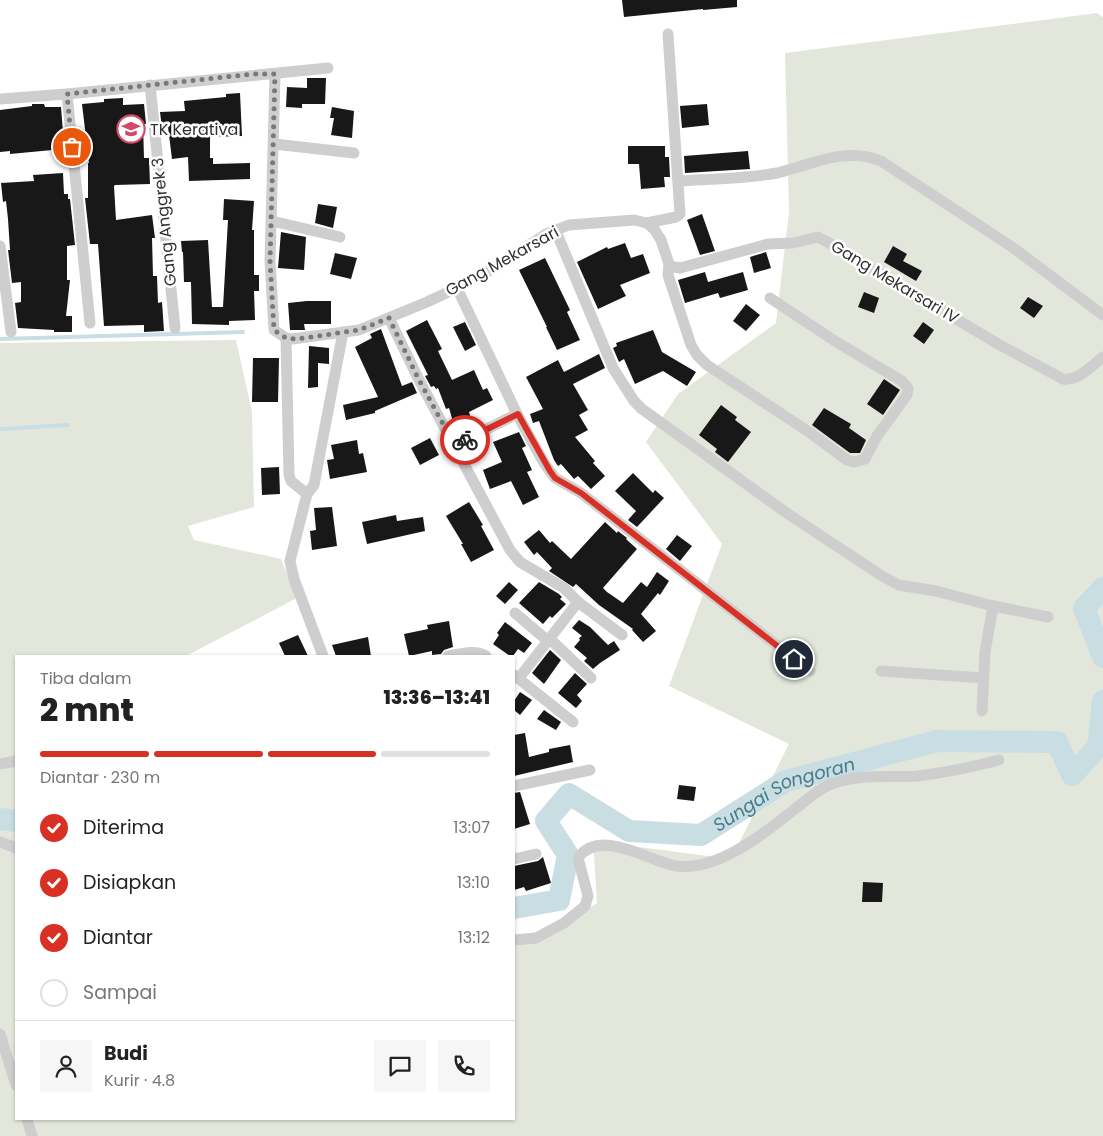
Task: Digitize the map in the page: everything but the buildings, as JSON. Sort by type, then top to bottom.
[{"type":"street","points":[[647,223],[676,218],[680,214],[668,34]]},
{"type":"street","points":[[0,99],[328,68]]},
{"type":"street","points":[[275,74],[270,261],[273,320],[274,330],[286,338],[289,475],[291,481],[307,494]]},
{"type":"street","name":"Gang Anggrek 3","points":[[150,85],[175,328]]},
{"type":"street","points":[[67,94],[90,323]]},
{"type":"street","points":[[274,144],[354,153]]},
{"type":"street","points":[[678,181],[777,173],[822,160],[844,156],[874,158],[1012,247],[1103,314]]},
{"type":"street","name":"Gang Mekarsari","points":[[286,338],[297,339],[359,330],[389,318],[457,288],[491,270],[537,239],[569,224],[634,220],[647,223]]},
{"type":"street","points":[[272,221],[340,238]]},
{"type":"street","points":[[647,223],[660,236],[669,266],[668,275],[696,355],[707,365],[809,432],[847,460],[861,461],[865,459],[876,436],[907,395],[908,388],[902,381],[838,343],[770,298]]},
{"type":"street","points":[[555,229],[613,368],[634,401],[642,409],[788,514],[882,576],[899,585],[936,591],[993,606],[1048,617]]},
{"type":"street","name":"Gang Mekarsari IV","points":[[669,266],[680,268],[768,244],[793,243],[818,238],[1063,380],[1076,378],[1103,357]]},
{"type":"street","points":[[0,246],[11,332]]},
{"type":"street","points":[[457,288],[518,414],[544,463],[555,478],[581,493],[810,671]]},
{"type":"street","points":[[389,318],[418,378],[502,537],[520,562],[564,588],[578,602],[622,635]]},
{"type":"street","points":[[323,655],[291,569],[291,554],[307,494],[314,485],[345,332]]},
{"type":"street","points":[[455,446],[518,414]]},
{"type":"street","points":[[573,722],[516,676],[549,640],[578,602]]},
{"type":"street","points":[[982,711],[984,652],[993,606]]},
{"type":"street","points":[[515,613],[549,640],[591,678]]},
{"type":"street","points":[[454,655],[472,652],[484,655]]},
{"type":"street","points":[[881,671],[983,678]]},
{"type":"street","points":[[515,940],[536,938],[564,923],[585,906],[588,896],[578,858],[582,852],[597,845],[616,846],[677,866],[696,866],[742,849],[825,787],[841,780],[877,776],[915,776],[999,760]]},
{"type":"street","points":[[0,764],[15,762]]},
{"type":"street","points":[[515,786],[590,770]]},
{"type":"street","points":[[0,842],[15,848]]},
{"type":"street","points":[[515,859],[536,854]]},
{"type":"street","points":[[0,1034],[15,1082]]},
{"type":"street","points":[[27,1120],[32,1136]]},
{"type":"shaded area","points":[[1097,13],[1103,17],[1103,1136],[0,1136],[0,343],[236,340],[252,412],[254,507],[188,526],[194,540],[281,559],[297,598],[188,655],[15,655],[15,1120],[515,1120],[515,938],[544,934],[597,903],[593,841],[731,859],[789,744],[669,686],[722,544],[646,442],[678,394],[776,323],[789,212],[785,53]]},
{"type":"waterway","points":[[0,339],[243,332]]},
{"type":"waterway","points":[[0,429],[68,425]]},
{"type":"waterway","name":"Sungai Songoran","points":[[1103,588],[1084,608],[1103,657]]},
{"type":"waterway","name":"Sungai Songoran","points":[[515,908],[559,900],[568,855],[546,821],[569,794],[629,831],[701,835],[786,781],[937,741],[1057,742],[1072,775],[1098,747],[1103,701]]},
{"type":"waterway","name":"Sungai Songoran","points":[[0,819],[15,821]]},
{"type":"way so far","points":[[72,147],[67,94],[253,74],[275,74],[270,261],[274,330],[286,338],[297,339],[359,330],[389,318],[418,378],[455,446],[465,440]]},
{"type":"place","name":"TK Kerativa","points":[[131,129]]},
{"type":"route","points":[[465,440],[518,414],[544,463],[555,478],[581,493],[794,659]]}]
